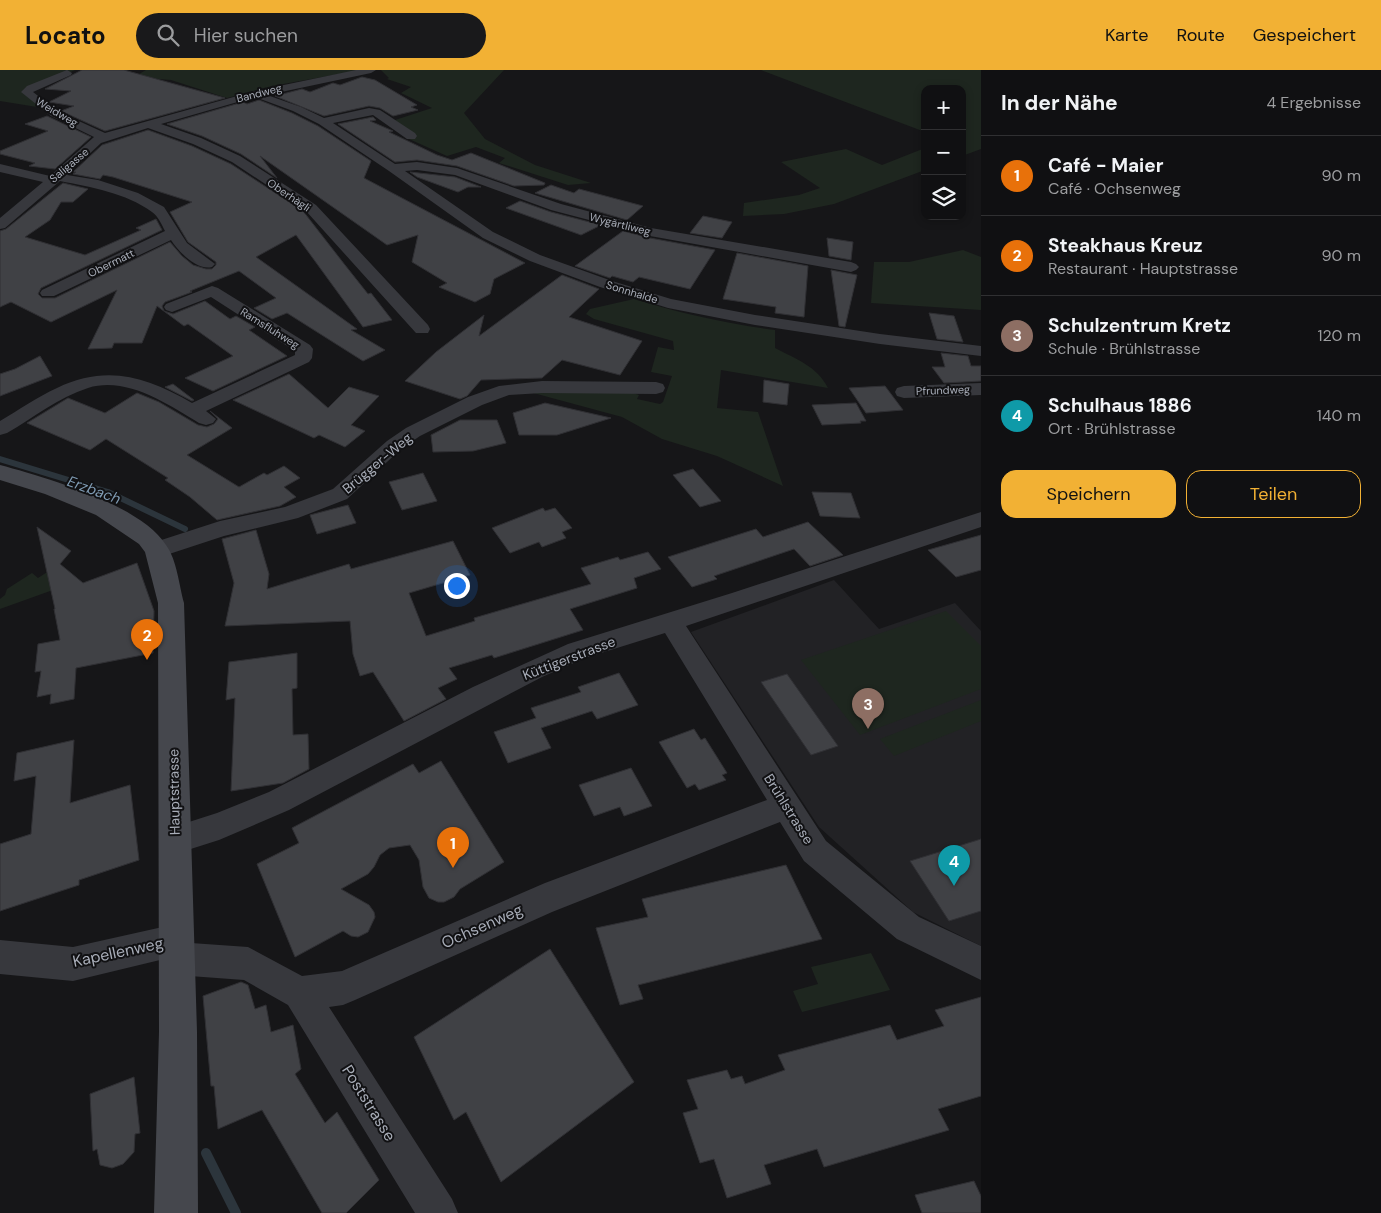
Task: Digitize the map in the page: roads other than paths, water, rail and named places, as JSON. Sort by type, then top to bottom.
[{"type":"main road","name":"Hauptstrasse","points":[[0,472],[53,489],[104,509],[148,538],[157,550],[171,603],[178,1032],[176,1213]]},
{"type":"street","name":"Bandweg","points":[[148,124],[255,94],[372,70]]},
{"type":"street","name":"Weidweg","points":[[67,73],[31,88],[26,92],[55,114],[104,136]]},
{"type":"street","name":"Sonnhalde","points":[[255,94],[297,109],[323,122],[393,168],[488,235],[535,258],[606,284],[668,303],[755,320],[880,339],[981,351]]},
{"type":"street","points":[[323,122],[369,111],[376,112],[411,136]]},
{"type":"street","name":"Saligasse","points":[[0,226],[82,156],[97,140],[104,136],[148,124]]},
{"type":"street","name":"Oberhägli","points":[[148,124],[196,141],[236,159],[311,208],[422,328]]},
{"type":"street","name":"Wygärtliweg","points":[[393,168],[417,166],[457,172],[556,207],[650,232],[852,267]]},
{"type":"street","points":[[0,168],[93,183],[133,196],[159,210],[182,246],[207,264]]},
{"type":"street","name":"Obermatt","points":[[48,293],[173,233]]},
{"type":"street","name":"Ramsfluhweg","points":[[0,429],[64,392],[86,383],[108,379],[139,384],[199,415],[303,358],[304,349],[212,291],[172,307]]},
{"type":"street","name":"Brügger-Weg","points":[[157,550],[220,528],[290,513],[340,494],[394,445],[413,432],[457,409],[506,390],[542,387],[656,388]]},
{"type":"street","name":"Pfrundweg","points":[[904,392],[981,389]]},
{"type":"street","name":"Küttigerstrasse","points":[[175,840],[219,826],[279,801],[533,670],[577,652],[981,519]]},
{"type":"street","name":"Brühlstrasse","points":[[670,621],[815,851],[908,928],[981,963]]},
{"type":"street","name":"Ochsenweg","points":[[300,993],[343,988],[545,899],[787,806]]},
{"type":"street","points":[[176,949],[248,964],[300,993]]},
{"type":"street","name":"Kapellenweg","points":[[0,957],[73,964],[176,949]]},
{"type":"street","name":"Poststrasse","points":[[300,993],[438,1213]]},
{"type":"waterway","name":"Erzbach","points":[[0,459],[108,492],[185,529]]},
{"type":"waterway","name":"Erzbach","points":[[206,1153],[236,1213]]},
{"type":"place","name":"Steakhaus Kreuz","points":[[147,660]]},
{"type":"place","name":"Schulzentrum Kretz","points":[[868,729]]},
{"type":"place","name":"Café - Maier","points":[[453,868]]},
{"type":"place","name":"Schulhaus 1886","points":[[954,886]]}]
